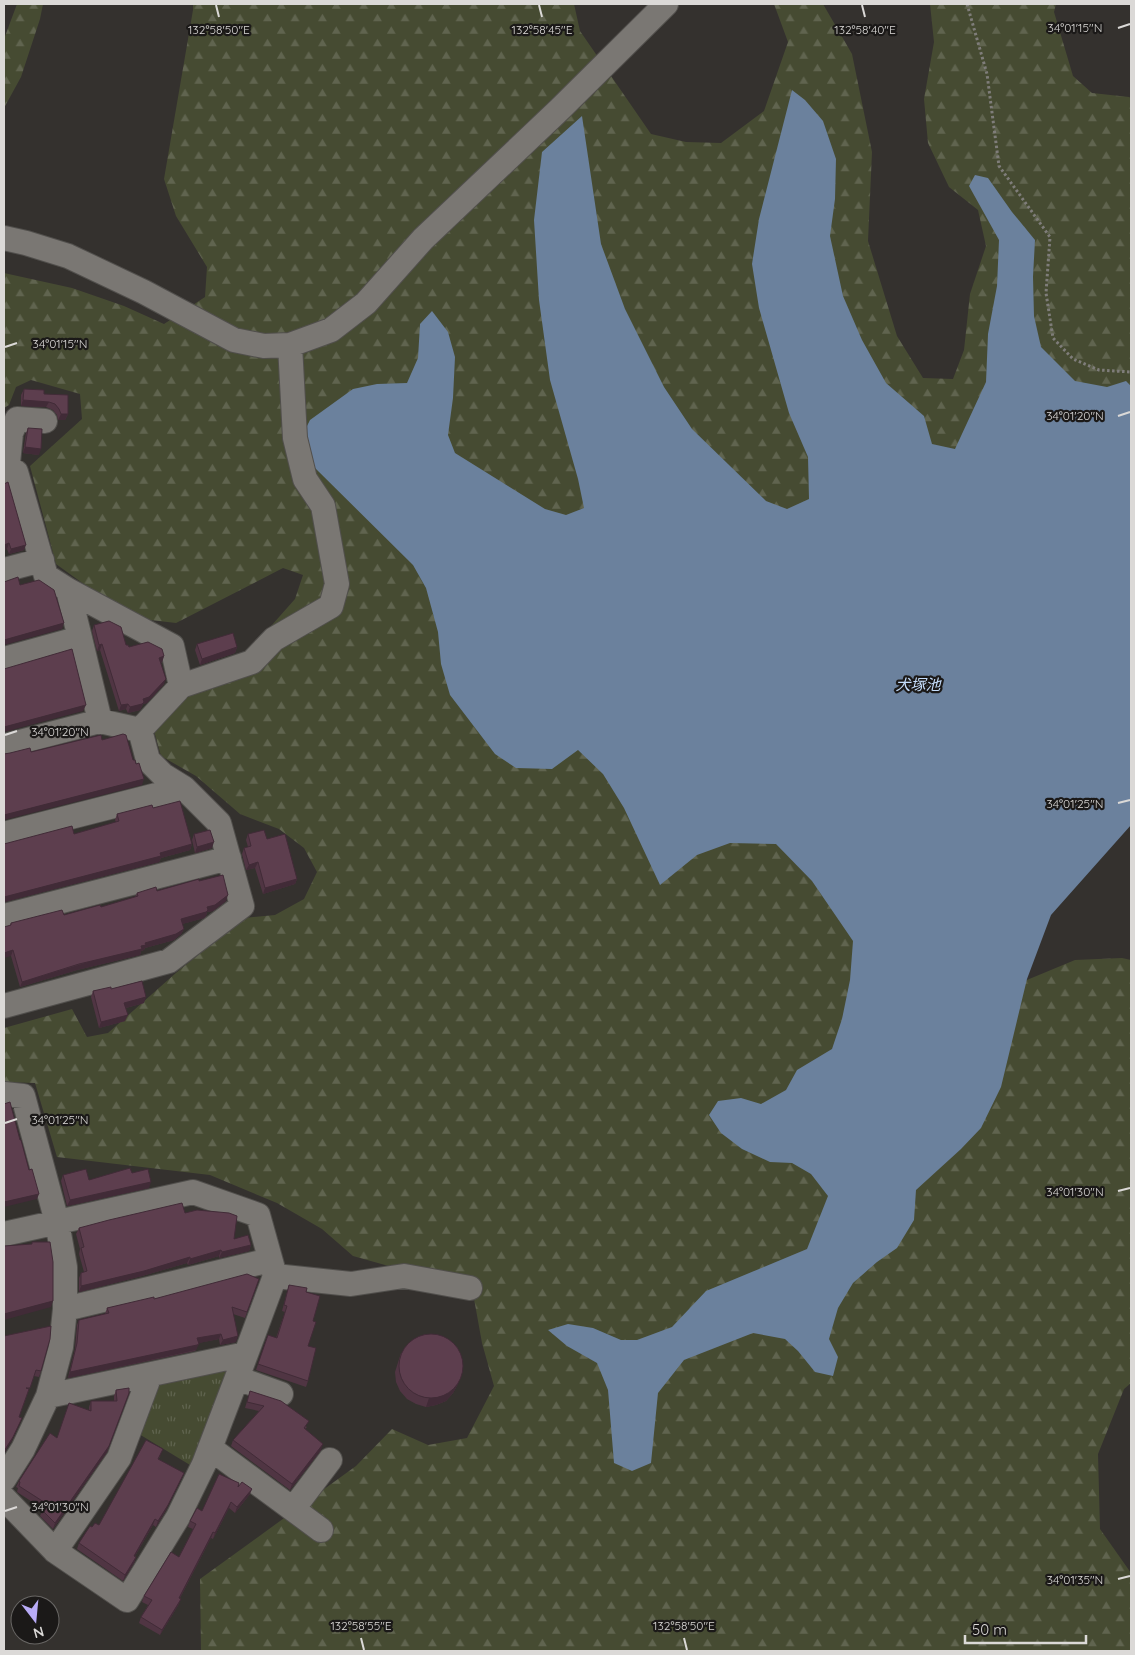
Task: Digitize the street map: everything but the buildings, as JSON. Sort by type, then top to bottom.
[{"type":"street","points":[[4,238],[68,256],[144,292],[234,340],[264,346],[290,345],[331,330],[366,303],[423,239],[560,109],[666,4]]},
{"type":"street","points":[[140,730],[181,686],[252,662],[274,639],[331,606],[337,584],[323,506],[305,479],[295,438],[290,345]]},
{"type":"street","points":[[45,421],[16,419],[5,474],[16,472],[46,576],[68,590],[172,646],[181,686]]},
{"type":"street","points":[[4,570],[42,560]]},
{"type":"street","points":[[68,590],[100,721]]},
{"type":"street","points":[[4,659],[80,638]]},
{"type":"street","points":[[4,746],[100,721],[140,730]]},
{"type":"street","points":[[4,1003],[168,961],[242,906],[219,823],[184,788],[163,775],[148,760],[140,730]]},
{"type":"street","points":[[4,834],[184,788]]},
{"type":"street","points":[[4,916],[229,858]]},
{"type":"street","points":[[4,1094],[23,1096],[57,1222],[65,1267],[65,1309],[61,1347],[48,1396],[23,1449],[4,1479]]},
{"type":"street","points":[[4,1234],[193,1192],[258,1215],[273,1268],[246,1354],[210,1448],[178,1517],[127,1600],[55,1550],[4,1498]]},
{"type":"street","points":[[65,1309],[273,1268],[351,1284],[404,1276],[470,1288]]},
{"type":"street","points":[[48,1396],[246,1354]]},
{"type":"street","points":[[55,1550],[119,1458],[150,1375]]},
{"type":"street","points":[[237,1378],[281,1394]]},
{"type":"street","points":[[210,1448],[320,1530]]},
{"type":"street","points":[[293,1510],[330,1460]]},
{"type":"path","points":[[967,4],[987,74],[1000,166],[1050,237],[1046,293],[1053,338],[1073,359],[1099,370],[1131,372]]},
{"type":"green space","points":[[17,4],[43,4],[21,77],[4,108],[4,39]]},
{"type":"green space","points":[[193,4],[574,4],[580,31],[651,134],[686,142],[721,143],[764,111],[788,42],[774,4],[823,4],[852,54],[872,152],[868,241],[897,336],[923,378],[953,379],[964,350],[970,294],[986,246],[978,210],[949,187],[928,143],[924,99],[934,42],[930,4],[1056,4],[1054,12],[1073,76],[1092,93],[1131,98],[1131,596],[785,807],[988,996],[1075,960],[1122,958],[1131,960],[1131,1383],[1124,1389],[1098,1454],[1100,1529],[1131,1573],[1131,1651],[201,1651],[200,1579],[356,1466],[392,1429],[428,1445],[467,1438],[494,1386],[482,1343],[473,1293],[410,1272],[353,1256],[322,1229],[277,1203],[210,1175],[57,1157],[35,1083],[4,1082],[4,1028],[72,1009],[87,1037],[108,1033],[177,972],[244,918],[275,915],[304,899],[317,872],[304,848],[279,829],[240,814],[196,776],[161,756],[154,731],[186,694],[249,651],[295,599],[303,575],[283,568],[176,623],[142,619],[92,590],[56,564],[30,466],[82,419],[80,394],[31,380],[16,387],[9,405],[4,408],[4,273],[72,288],[124,306],[164,324],[205,297],[207,267],[176,216],[164,179]]},
{"type":"green space","points":[[228,1364],[232,1371],[195,1468],[134,1431],[150,1384]]},
{"type":"water","name":"犬塚池","points":[[792,90],[805,100],[823,121],[836,159],[835,199],[830,236],[843,296],[862,340],[886,383],[924,416],[932,444],[955,449],[986,382],[988,334],[997,286],[999,240],[969,186],[975,175],[988,178],[1035,240],[1033,277],[1034,316],[1041,347],[1075,381],[1107,387],[1126,381],[1131,386],[1131,825],[1051,915],[1027,979],[1001,1087],[981,1128],[916,1190],[914,1220],[897,1248],[853,1283],[838,1308],[829,1339],[838,1357],[833,1376],[815,1372],[798,1351],[785,1339],[753,1333],[684,1360],[658,1393],[651,1463],[632,1471],[614,1463],[608,1390],[597,1363],[567,1346],[548,1330],[568,1324],[593,1328],[621,1340],[637,1340],[672,1327],[706,1291],[807,1249],[828,1196],[811,1174],[792,1163],[770,1162],[742,1149],[721,1133],[709,1115],[718,1101],[741,1098],[761,1104],[786,1090],[797,1070],[832,1049],[842,1019],[850,980],[853,941],[812,881],[776,844],[730,843],[697,855],[660,885],[624,808],[603,774],[578,750],[552,769],[516,768],[495,754],[450,695],[441,664],[438,632],[426,588],[413,565],[314,467],[304,432],[310,420],[353,389],[377,384],[407,383],[418,358],[420,324],[432,311],[448,332],[455,357],[453,398],[448,435],[455,453],[545,509],[566,515],[584,508],[578,479],[550,380],[539,300],[534,220],[542,152],[582,116],[601,244],[625,309],[664,387],[692,429],[766,501],[787,509],[809,499],[808,457],[789,413],[759,308],[752,264],[759,219]]}]
